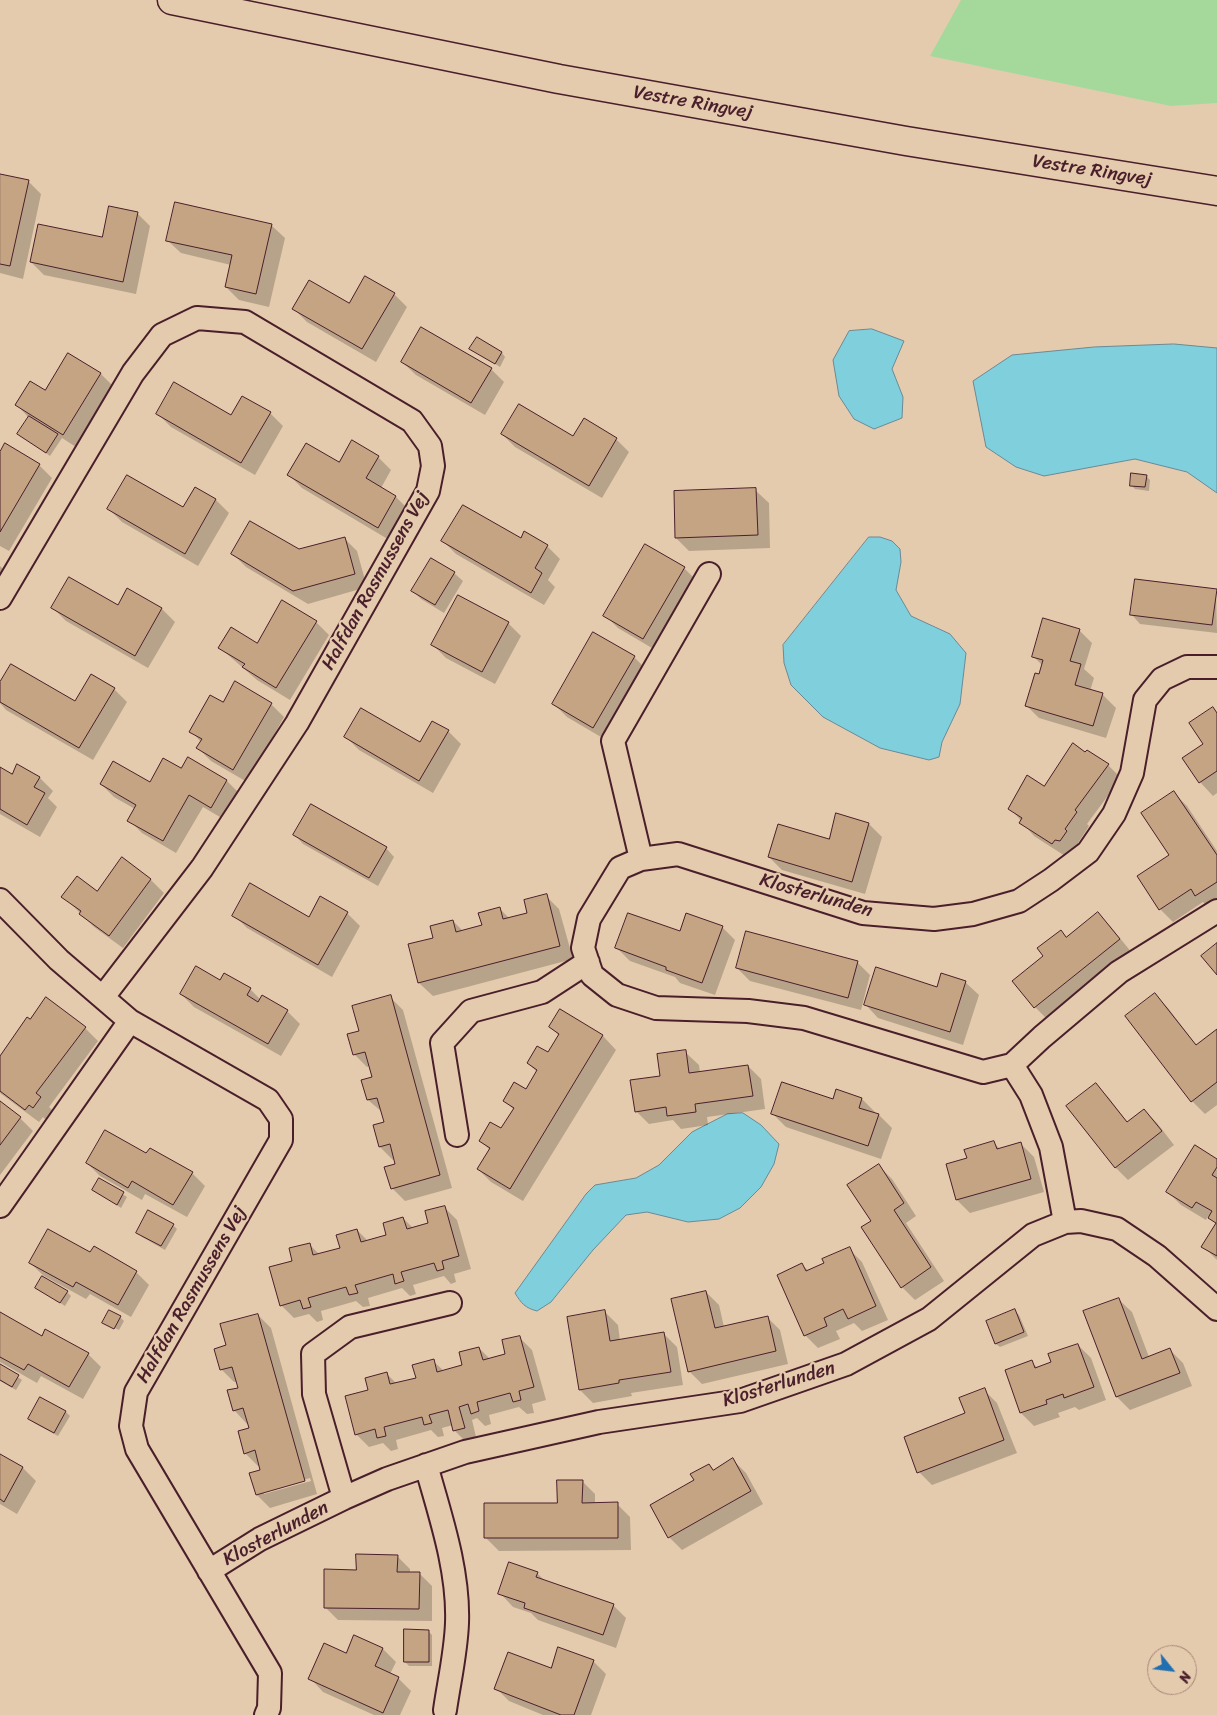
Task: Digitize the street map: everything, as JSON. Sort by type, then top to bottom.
[{"type":"main road","name":"Vestre Ringvej","points":[[172,0],[559,79],[906,141],[1217,191]]},
{"type":"street","name":"Halfdan Rasmussens Vej","points":[[0,598],[133,373],[162,335],[197,318],[245,322],[412,421],[430,446],[433,466],[428,492],[296,723],[202,868],[103,998]]},
{"type":"street","points":[[641,859],[613,741],[709,574]]},
{"type":"street","name":"Klosterlunden","points":[[1217,667],[1187,667],[1162,679],[1146,700],[1132,773],[1114,814],[1088,852],[1019,901],[973,914],[934,920],[863,913],[678,854],[641,859],[620,868],[589,919],[583,948],[592,975],[617,995],[656,1008],[748,1010],[804,1018],[983,1072],[1012,1065],[1119,972],[1217,911]]},
{"type":"street","name":"Halfdan Rasmussens Vej","points":[[0,900],[59,960],[130,1021],[268,1100],[281,1119],[281,1140],[136,1392],[131,1426],[137,1449],[270,1673],[269,1708],[266,1715]]},
{"type":"street","points":[[457,1135],[442,1043],[471,1011],[542,992],[588,962]]},
{"type":"street","points":[[0,1206],[130,1021]]},
{"type":"street","points":[[1012,1065],[1031,1095],[1051,1147],[1065,1222]]},
{"type":"street","name":"Klosterlunden","points":[[209,1571],[260,1539],[344,1498],[387,1479],[465,1452],[599,1422],[740,1401],[846,1364],[929,1319],[1033,1235],[1065,1222],[1081,1220],[1117,1229],[1157,1256],[1217,1309]]},
{"type":"street","name":"Klosterlunden","points":[[344,1498],[314,1394],[313,1354],[350,1327],[450,1302]]},
{"type":"street","points":[[426,1465],[446,1538],[454,1583],[457,1622],[445,1710]]},
{"type":"green space","points":[[961,0],[1217,0],[1217,103],[1171,106],[930,56]]},
{"type":"water","points":[[872,329],[904,341],[892,369],[903,397],[902,418],[874,429],[854,419],[839,396],[833,360],[849,331]]},
{"type":"water","points":[[1174,344],[1217,348],[1217,493],[1187,472],[1135,459],[1044,476],[1016,467],[986,447],[973,381],[1012,355],[1094,347]]},
{"type":"water","points":[[869,537],[880,537],[892,541],[900,549],[901,562],[896,590],[911,616],[950,634],[966,653],[960,704],[942,742],[939,757],[929,760],[880,748],[823,717],[791,685],[784,663],[783,645]]},
{"type":"water","points":[[743,1113],[761,1125],[779,1144],[774,1164],[761,1187],[740,1208],[719,1219],[688,1222],[647,1212],[626,1215],[593,1250],[551,1302],[537,1311],[526,1307],[521,1302],[515,1293],[586,1194],[595,1185],[636,1178],[659,1165],[692,1132],[727,1114]]},
{"type":"building","points":[[0,174],[29,180],[10,266],[0,264]]},
{"type":"building","points":[[175,202],[272,224],[256,294],[225,287],[232,255],[166,241]]},
{"type":"building","points":[[109,206],[138,212],[123,282],[30,262],[38,224],[102,237]]},
{"type":"building","points":[[365,276],[395,293],[362,349],[292,309],[309,280],[349,303]]},
{"type":"building","points":[[421,327],[492,368],[471,403],[401,362]]},
{"type":"building","points":[[477,337],[502,352],[495,364],[469,349]]},
{"type":"building","points":[[68,353],[101,373],[63,435],[15,405],[30,381],[45,390]]},
{"type":"building","points":[[174,382],[231,415],[242,396],[271,412],[241,463],[156,414]]},
{"type":"building","points":[[519,404],[573,436],[584,418],[617,438],[589,486],[501,434]]},
{"type":"building","points":[[29,416],[58,434],[46,453],[17,434]]},
{"type":"building","points":[[352,440],[379,456],[366,478],[396,496],[378,528],[287,475],[306,443],[339,462]]},
{"type":"building","points":[[5,443],[40,464],[0,532],[0,452]]},
{"type":"building","points":[[1131,473],[1147,475],[1145,487],[1130,486]]},
{"type":"building","points":[[127,475],[183,507],[195,487],[216,499],[185,554],[107,509]]},
{"type":"building","points":[[756,488],[758,535],[675,538],[674,491]]},
{"type":"building","points":[[463,505],[521,538],[524,531],[548,545],[535,568],[542,573],[531,593],[441,541]]},
{"type":"building","points":[[250,521],[299,549],[345,537],[355,574],[293,591],[231,554]]},
{"type":"building","points":[[645,544],[685,567],[643,639],[603,616]]},
{"type":"building","points":[[431,558],[455,572],[435,605],[411,591]]},
{"type":"building","points":[[69,577],[118,605],[127,588],[162,608],[135,656],[51,608]]},
{"type":"building","points":[[1135,579],[1217,589],[1212,625],[1130,615]]},
{"type":"building","points":[[458,595],[509,622],[482,672],[431,645]]},
{"type":"building","points":[[282,600],[317,621],[276,688],[242,667],[245,664],[218,648],[231,627],[257,643]]},
{"type":"building","points":[[1043,618],[1080,629],[1070,661],[1081,664],[1075,685],[1103,693],[1093,726],[1025,706],[1035,673],[1039,674],[1043,660],[1032,657]]},
{"type":"building","points":[[593,632],[635,656],[593,728],[552,704]]},
{"type":"building","points":[[11,664],[75,701],[91,674],[115,688],[79,748],[0,702],[0,682]]},
{"type":"building","points":[[235,681],[272,703],[233,770],[196,748],[202,739],[189,732],[210,695],[223,702]]},
{"type":"building","points":[[1213,707],[1217,713],[1217,771],[1199,783],[1182,758],[1203,744],[1189,723]]},
{"type":"building","points":[[361,708],[420,742],[432,721],[449,730],[419,781],[344,737]]},
{"type":"building","points":[[1073,743],[1085,752],[1087,750],[1109,764],[1075,810],[1077,812],[1065,829],[1067,831],[1060,841],[1055,840],[1052,844],[1019,823],[1022,818],[1008,809],[1027,775],[1044,786]]},
{"type":"building","points":[[188,757],[227,780],[211,808],[189,795],[163,841],[127,821],[136,805],[100,784],[113,761],[150,782],[163,758],[181,768]]},
{"type":"building","points":[[17,764],[40,777],[34,787],[45,793],[27,825],[0,809],[0,767],[12,774]]},
{"type":"building","points":[[1174,791],[1217,855],[1217,882],[1195,896],[1191,889],[1159,910],[1137,876],[1169,855],[1141,813]]},
{"type":"building","points":[[311,804],[387,847],[369,878],[293,835]]},
{"type":"building","points":[[836,813],[869,823],[852,882],[768,857],[778,824],[829,839]]},
{"type":"building","points":[[122,857],[151,879],[109,936],[79,914],[81,911],[61,897],[77,876],[97,891]]},
{"type":"building","points":[[250,883],[309,917],[320,896],[348,912],[318,965],[232,916]]},
{"type":"building","points":[[547,894],[560,946],[418,983],[408,944],[433,938],[430,926],[453,920],[456,932],[482,925],[478,913],[500,907],[503,919],[527,913],[524,900]]},
{"type":"building","points":[[1098,912],[1120,939],[1034,1008],[1012,981],[1043,956],[1037,948],[1061,930],[1066,937]]},
{"type":"building","points":[[628,913],[680,931],[686,913],[723,926],[702,983],[615,948]]},
{"type":"building","points":[[746,931],[858,961],[848,998],[736,968]]},
{"type":"building","points":[[1217,943],[1217,975],[1201,956]]},
{"type":"building","points":[[196,966],[220,980],[224,973],[251,988],[247,995],[258,1002],[262,995],[288,1010],[268,1044],[180,994]]},
{"type":"building","points":[[876,967],[937,987],[941,973],[966,981],[950,1032],[864,1005]]},
{"type":"building","points":[[1155,993],[1196,1045],[1217,1029],[1217,1082],[1191,1102],[1125,1016]]},
{"type":"building","points":[[391,995],[440,1175],[391,1189],[384,1167],[395,1164],[390,1144],[379,1147],[373,1125],[384,1122],[377,1098],[367,1100],[361,1080],[372,1077],[365,1052],[353,1055],[347,1034],[359,1031],[352,1006]]},
{"type":"building","points":[[46,997],[86,1027],[36,1093],[41,1097],[33,1108],[29,1105],[25,1110],[0,1091],[0,1056],[27,1017],[30,1019]]},
{"type":"building","points":[[560,1009],[603,1035],[510,1189],[477,1169],[490,1148],[479,1141],[490,1122],[501,1128],[514,1108],[503,1101],[514,1082],[526,1089],[537,1070],[527,1063],[537,1046],[548,1052],[559,1034],[549,1027]]},
{"type":"building","points":[[686,1050],[689,1073],[748,1065],[753,1096],[695,1104],[696,1112],[667,1116],[666,1107],[635,1112],[630,1080],[660,1076],[657,1054]]},
{"type":"building","points":[[782,1082],[833,1099],[836,1089],[862,1098],[859,1108],[879,1114],[868,1146],[771,1114]]},
{"type":"building","points":[[1096,1083],[1127,1122],[1144,1109],[1162,1131],[1115,1168],[1066,1106]]},
{"type":"building","points":[[0,1101],[21,1117],[0,1145]]},
{"type":"building","points":[[105,1130],[146,1153],[150,1148],[193,1172],[173,1205],[132,1181],[128,1188],[86,1163]]},
{"type":"building","points":[[994,1141],[997,1149],[1021,1142],[1031,1179],[956,1200],[946,1164],[967,1158],[964,1150]]},
{"type":"building","points":[[1195,1145],[1217,1159],[1217,1167],[1212,1175],[1217,1178],[1217,1256],[1201,1247],[1216,1223],[1208,1218],[1212,1211],[1196,1202],[1192,1208],[1166,1192]]},
{"type":"building","points":[[879,1164],[904,1203],[894,1210],[931,1267],[901,1288],[861,1227],[871,1221],[847,1185]]},
{"type":"building","points":[[99,1178],[124,1192],[117,1205],[92,1190]]},
{"type":"building","points":[[445,1206],[459,1256],[442,1261],[444,1269],[437,1271],[434,1263],[401,1272],[404,1281],[395,1284],[393,1274],[355,1285],[358,1293],[349,1295],[346,1287],[308,1298],[311,1307],[303,1309],[300,1300],[280,1306],[269,1267],[292,1261],[289,1248],[310,1243],[313,1255],[340,1248],[336,1235],[357,1229],[361,1242],[386,1235],[383,1223],[403,1217],[407,1229],[428,1223],[425,1211]]},
{"type":"building","points":[[148,1210],[174,1224],[161,1246],[136,1233]]},
{"type":"building","points":[[48,1229],[90,1252],[94,1246],[137,1271],[118,1305],[76,1282],[73,1287],[29,1263]]},
{"type":"building","points":[[850,1247],[876,1306],[848,1319],[843,1309],[824,1318],[827,1326],[804,1336],[777,1275],[802,1263],[806,1271],[824,1263],[822,1259]]},
{"type":"building","points":[[42,1276],[68,1291],[60,1303],[35,1288]]},
{"type":"building","points":[[706,1291],[715,1328],[768,1316],[776,1351],[688,1372],[671,1299]]},
{"type":"building","points":[[1119,1298],[1142,1359],[1170,1348],[1180,1373],[1116,1397],[1083,1311]]},
{"type":"building","points":[[1015,1309],[1024,1332],[995,1344],[986,1321]]},
{"type":"building","points":[[109,1310],[121,1316],[114,1329],[102,1323]]},
{"type":"building","points":[[605,1310],[610,1341],[664,1332],[671,1372],[619,1380],[619,1383],[579,1390],[567,1317]]},
{"type":"building","points":[[0,1312],[42,1336],[45,1329],[89,1353],[69,1387],[28,1364],[24,1370],[0,1357]]},
{"type":"building","points":[[258,1314],[305,1481],[256,1495],[249,1473],[260,1470],[255,1450],[244,1454],[238,1431],[249,1428],[243,1408],[233,1411],[227,1390],[238,1388],[232,1367],[220,1370],[214,1349],[226,1345],[220,1324]]},
{"type":"building","points":[[520,1336],[534,1387],[519,1391],[521,1400],[513,1402],[510,1393],[477,1402],[479,1411],[471,1414],[468,1404],[459,1407],[465,1428],[453,1431],[448,1410],[429,1415],[432,1423],[424,1425],[422,1417],[384,1427],[386,1436],[377,1438],[375,1429],[355,1435],[345,1396],[368,1390],[365,1378],[387,1372],[390,1384],[416,1378],[412,1365],[434,1359],[437,1372],[462,1365],[459,1352],[479,1347],[483,1360],[505,1354],[502,1340]]},
{"type":"building","points":[[1078,1344],[1094,1387],[1064,1398],[1063,1394],[1046,1400],[1047,1404],[1020,1413],[1005,1370],[1032,1360],[1035,1368],[1051,1362],[1048,1354]]},
{"type":"building","points":[[0,1364],[19,1375],[12,1387],[0,1380]]},
{"type":"building","points":[[985,1388],[1004,1440],[917,1473],[904,1437],[965,1413],[959,1398]]},
{"type":"building","points":[[40,1397],[66,1411],[54,1433],[28,1419]]},
{"type":"building","points":[[0,1454],[23,1467],[4,1502],[0,1499]]},
{"type":"building","points":[[733,1458],[751,1491],[668,1538],[650,1505],[694,1480],[690,1474],[709,1464],[713,1470]]},
{"type":"building","points":[[557,1480],[583,1480],[582,1503],[618,1502],[618,1538],[484,1538],[484,1503],[557,1503]]},
{"type":"building","points":[[356,1554],[398,1555],[397,1572],[420,1572],[419,1609],[324,1608],[324,1569],[356,1570]]},
{"type":"building","points":[[509,1562],[538,1572],[536,1577],[614,1604],[603,1635],[524,1608],[525,1603],[498,1594]]},
{"type":"building","points":[[404,1629],[429,1630],[429,1662],[404,1662]]},
{"type":"building","points":[[354,1635],[383,1648],[375,1666],[399,1677],[383,1713],[308,1679],[324,1643],[346,1653]]},
{"type":"building","points":[[558,1647],[594,1660],[574,1715],[561,1715],[494,1689],[508,1652],[551,1668]]}]
